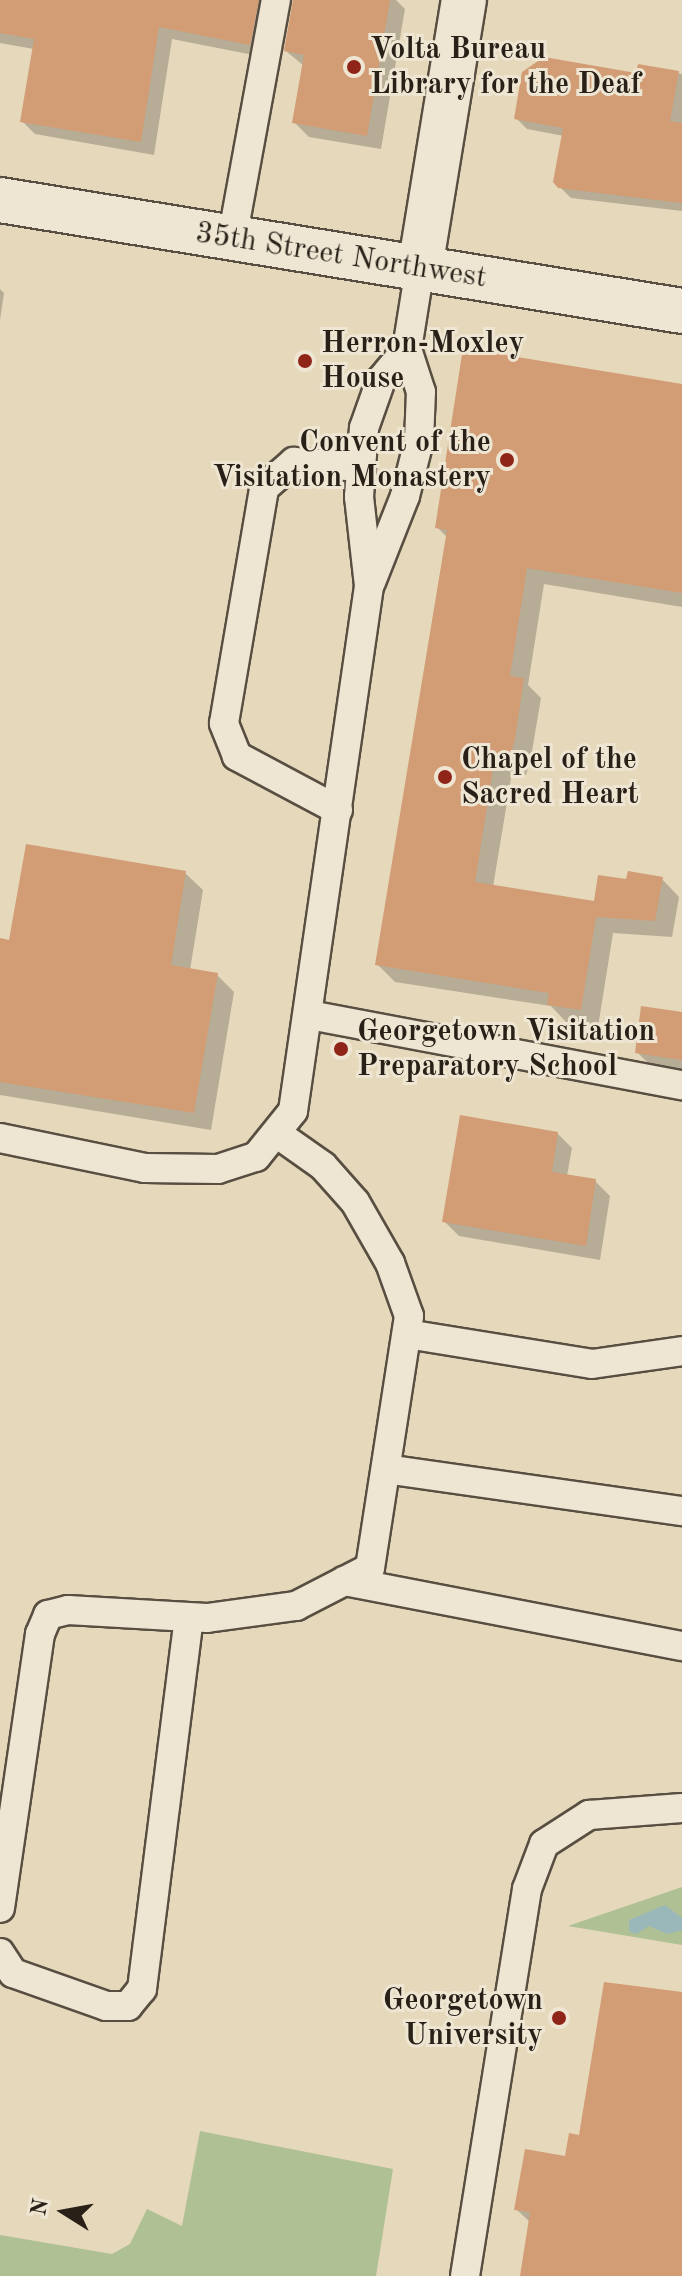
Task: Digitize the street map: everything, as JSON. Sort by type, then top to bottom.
[{"type":"street","points":[[420,268],[464,0]]},
{"type":"street","name":"35th Street Northwest","points":[[0,200],[682,311]]},
{"type":"lane","points":[[232,239],[276,0]]},
{"type":"lane","points":[[369,586],[405,496],[419,441],[421,392],[407,349],[420,268]]},
{"type":"lane","points":[[0,1138],[145,1168],[218,1169],[256,1157],[279,1135],[293,1111],[310,1015],[369,586],[360,467],[364,428],[381,380],[407,349]]},
{"type":"lane","points":[[338,810],[237,756],[224,723],[264,488],[294,462],[360,467]]},
{"type":"lane","points":[[310,1015],[682,1085]]},
{"type":"lane","points":[[0,1908],[40,1634],[48,1615],[68,1610],[189,1618],[296,1606],[370,1568],[409,1316],[376,1233],[323,1166],[279,1135]]},
{"type":"lane","points":[[407,1334],[592,1364],[682,1351]]},
{"type":"lane","points":[[386,1469],[682,1511]]},
{"type":"lane","points":[[344,1581],[682,1646]]},
{"type":"lane","points":[[0,1953],[13,1973],[106,2006],[128,2006],[142,1989],[189,1618]]},
{"type":"lane","points":[[465,2276],[527,1889],[544,1844],[589,1815],[682,1808]]},
{"type":"green space","points":[[682,1887],[682,1945],[568,1926]]},
{"type":"green space","points":[[200,2131],[393,2169],[376,2276],[0,2276],[0,2235],[112,2254],[130,2244],[147,2209],[182,2226]]},
{"type":"water","points":[[665,1905],[682,1918],[682,1930],[667,1934],[649,1926],[636,1934],[629,1931],[629,1920]]},
{"type":"building","points":[[0,0],[259,0],[250,45],[159,27],[141,142],[20,122],[34,39],[0,33]]},
{"type":"building","points":[[293,0],[390,0],[367,136],[292,123],[304,55],[284,51]]},
{"type":"building","points":[[544,57],[636,73],[638,64],[679,71],[670,121],[682,123],[682,203],[558,188],[553,182],[563,128],[514,119],[522,72]]},
{"type":"building","points":[[463,348],[682,384],[682,593],[527,568],[510,676],[524,678],[515,739],[509,759],[495,756],[475,882],[594,901],[598,875],[626,879],[628,871],[663,877],[655,921],[596,917],[581,1010],[547,1005],[549,993],[375,965],[447,530],[435,528]]},
{"type":"building","points":[[26,844],[186,871],[171,965],[218,973],[194,1113],[0,1082],[0,938],[9,940]]},
{"type":"building","points":[[641,1006],[682,1012],[682,1060],[635,1053]]},
{"type":"building","points":[[460,1115],[558,1132],[552,1172],[596,1179],[586,1246],[442,1222]]},
{"type":"building","points":[[604,1982],[682,1992],[682,2276],[520,2276],[530,2212],[514,2210],[525,2149],[565,2156],[569,2133],[579,2135]]},
{"type":"place","name":"Volta Bureau Library for the Deaf","points":[[354,67]]},
{"type":"place","name":"Herron-Moxley House","points":[[305,361]]},
{"type":"place","name":"Convent of the Visitation Monastery","points":[[507,460]]},
{"type":"place","name":"Chapel of the Sacred Heart","points":[[445,777]]},
{"type":"place","name":"Georgetown Visitation Preparatory School","points":[[341,1049]]},
{"type":"place","name":"Georgetown University","points":[[559,2018]]}]
